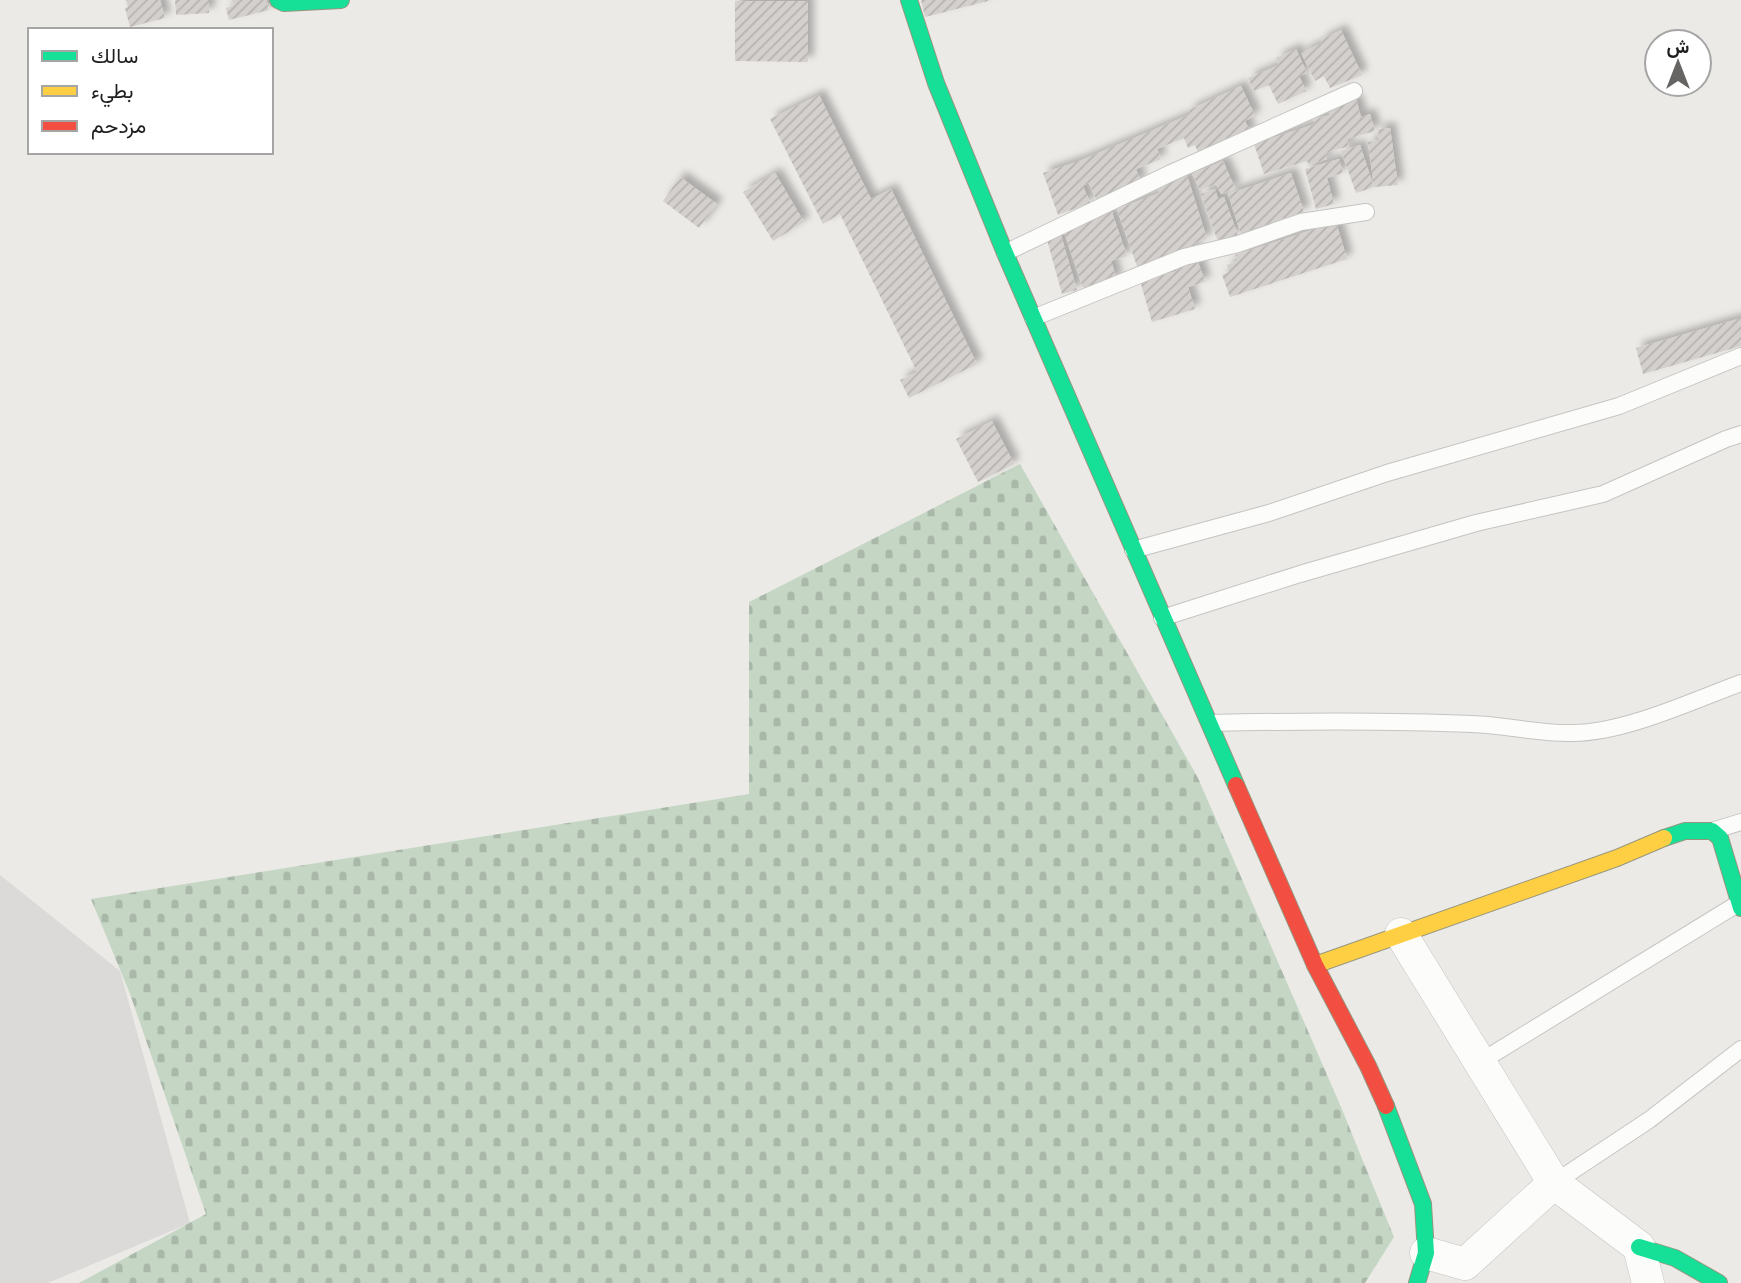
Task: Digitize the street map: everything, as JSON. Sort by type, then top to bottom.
[{"type":"street","points":[[278,0],[284,3],[341,0]]},
{"type":"street","points":[[909,0],[936,83],[1005,253],[1162,618],[1315,965],[1368,1066],[1398,1135],[1423,1204],[1426,1253],[1417,1283]]},
{"type":"street","points":[[1315,965],[1617,858],[1685,831],[1712,831],[1720,838],[1740,906]]},
{"type":"street","points":[[1401,934],[1553,1183],[1639,1247],[1675,1258],[1719,1283]]},
{"type":"street","points":[[1426,1253],[1470,1274],[1553,1183]]},
{"type":"street","points":[[1639,1247],[1648,1283]]},
{"type":"lane","points":[[1005,253],[1171,173],[1354,92]]},
{"type":"lane","points":[[1033,318],[1184,257],[1238,244],[1301,222],[1366,212]]},
{"type":"lane","points":[[1133,550],[1269,513],[1387,473],[1619,406],[1741,356]]},
{"type":"lane","points":[[1162,618],[1300,574],[1476,523],[1603,494],[1741,434]]},
{"type":"lane","points":[[1208,723],[1357,719],[1476,724],[1573,733],[1641,719],[1741,683]]},
{"type":"lane","points":[[1712,831],[1741,822]]},
{"type":"lane","points":[[1480,1062],[1740,906]]},
{"type":"lane","points":[[1553,1183],[1649,1120],[1741,1049]]},
{"type":"shaded area","points":[[0,875],[120,971],[190,1223],[48,1283],[0,1283]]},
{"type":"green space","points":[[1020,464],[1198,778],[1341,1107],[1394,1237],[1365,1283],[79,1283],[206,1214],[130,994],[91,899],[749,794],[749,602]]},
{"type":"building","points":[[126,0],[160,0],[165,18],[130,27],[125,8],[128,7]]},
{"type":"building","points":[[175,0],[209,0],[209,13],[176,15]]},
{"type":"building","points":[[232,0],[266,0],[269,10],[229,20],[226,8],[233,6]]},
{"type":"building","points":[[921,0],[988,0],[988,1],[925,17]]},
{"type":"building","points":[[735,1],[808,1],[808,62],[735,61]]},
{"type":"building","points":[[1341,30],[1362,75],[1330,88],[1324,76],[1315,81],[1301,53]]},
{"type":"building","points":[[1296,49],[1307,73],[1299,76],[1306,91],[1278,104],[1269,85],[1254,91],[1248,78],[1279,65],[1276,58]]},
{"type":"building","points":[[1241,86],[1255,116],[1245,121],[1251,133],[1238,139],[1236,134],[1198,152],[1195,145],[1188,148],[1184,138],[1157,149],[1161,159],[1136,169],[1141,182],[1097,201],[1089,183],[1083,186],[1090,203],[1058,215],[1043,173],[1079,161],[1191,114],[1189,110]]},
{"type":"building","points":[[819,95],[871,199],[891,189],[977,364],[909,398],[900,380],[917,372],[840,214],[823,224],[770,119]]},
{"type":"building","points":[[1356,99],[1361,117],[1370,114],[1375,131],[1347,139],[1349,146],[1325,153],[1327,159],[1309,165],[1307,161],[1264,174],[1254,144],[1315,124],[1313,120],[1330,115],[1327,107]]},
{"type":"building","points":[[1390,128],[1398,185],[1374,187],[1368,142],[1379,140],[1378,129]]},
{"type":"building","points":[[1360,145],[1374,187],[1356,193],[1341,151]]},
{"type":"building","points":[[1339,159],[1343,173],[1327,178],[1334,204],[1316,209],[1305,169]]},
{"type":"building","points":[[1223,161],[1235,188],[1221,194],[1216,184],[1200,190],[1192,174]]},
{"type":"building","points":[[775,173],[804,222],[773,241],[743,192]]},
{"type":"building","points":[[1291,173],[1304,212],[1272,222],[1274,227],[1242,237],[1228,194]]},
{"type":"building","points":[[1187,175],[1207,239],[1195,243],[1197,249],[1138,269],[1117,209],[1159,193],[1157,186]]},
{"type":"building","points":[[680,177],[717,204],[699,228],[663,201]]},
{"type":"building","points":[[1215,189],[1218,199],[1224,197],[1238,235],[1218,242],[1201,194]]},
{"type":"building","points":[[1112,212],[1127,256],[1111,261],[1117,280],[1084,291],[1063,229]]},
{"type":"building","points":[[1336,222],[1347,259],[1230,297],[1222,275],[1229,272],[1227,265],[1238,261],[1235,255]]},
{"type":"building","points":[[1060,232],[1077,290],[1062,294],[1046,236]]},
{"type":"building","points":[[1196,256],[1205,282],[1188,287],[1195,309],[1152,322],[1140,281],[1177,271],[1174,262]]},
{"type":"building","points":[[1741,318],[1741,346],[1643,374],[1636,348]]},
{"type":"building","points":[[992,421],[1014,464],[978,482],[956,439]]},
{"type":"traffic: fast","points":[[278,0],[284,3],[341,0]]},
{"type":"traffic: fast","points":[[909,0],[936,83],[1005,253],[1236,785]]},
{"type":"traffic: fast","points":[[1664,838],[1685,831],[1712,831],[1720,838],[1741,908]]},
{"type":"traffic: fast","points":[[1386,1106],[1423,1204],[1426,1253],[1417,1283]]},
{"type":"traffic: fast","points":[[1639,1247],[1675,1258],[1719,1283]]},
{"type":"traffic: slow","points":[[1315,965],[1617,858],[1664,838]]},
{"type":"traffic: jam","points":[[1236,785],[1315,965],[1386,1106]]}]
